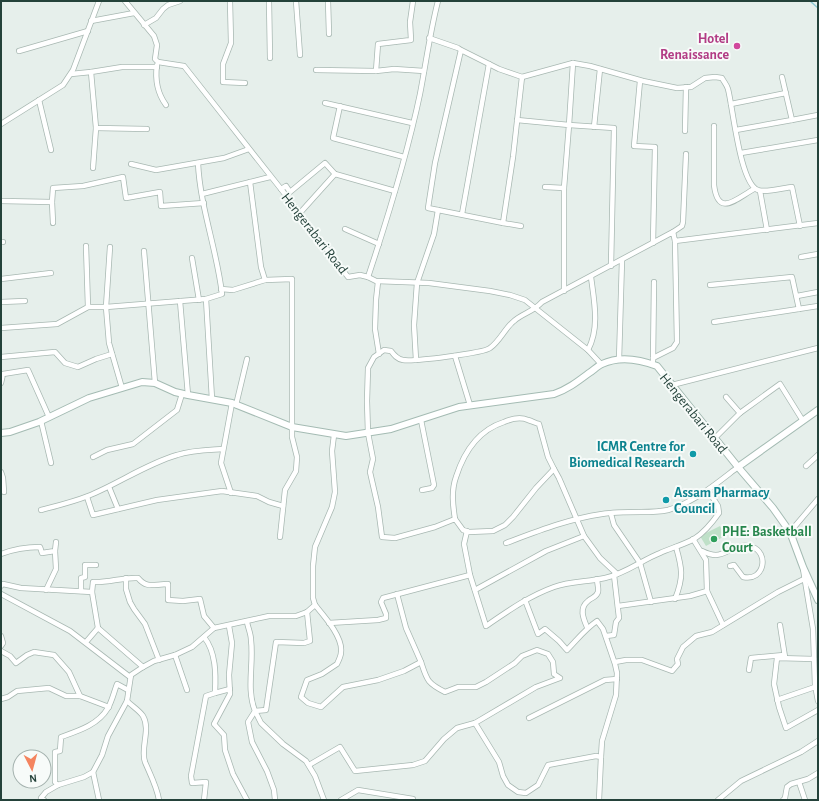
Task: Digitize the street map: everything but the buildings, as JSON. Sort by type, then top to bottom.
[{"type":"main road","name":"Hengerabari Road","points":[[1,433],[10,432],[41,421],[89,398],[142,382],[155,383],[175,392],[234,404],[292,427],[346,436],[391,429],[459,407],[512,401],[554,394],[568,389],[601,364],[633,359],[653,361],[773,508],[790,532],[803,567],[818,600]]},
{"type":"main road","name":"Hengerabari Road","points":[[738,467],[818,410]]},
{"type":"street","points":[[1,124],[63,85],[71,74],[98,1]]},
{"type":"street","points":[[125,1],[154,36],[157,45],[155,58],[158,62],[156,68],[158,89],[159,94],[166,105]]},
{"type":"street","points":[[144,25],[156,18],[168,5],[180,1]]},
{"type":"street","points":[[230,1],[231,43],[223,64],[223,82],[245,83]]},
{"type":"street","points":[[269,1],[270,58]]},
{"type":"street","points":[[296,1],[300,55]]},
{"type":"street","points":[[328,1],[329,34]]},
{"type":"street","points":[[376,71],[378,44],[411,40],[410,22],[413,1]]},
{"type":"street","points":[[368,276],[379,244],[404,157],[420,94],[432,22],[438,1]]},
{"type":"street","points":[[91,21],[134,13]]},
{"type":"street","points":[[19,51],[88,31]]},
{"type":"street","points":[[430,38],[461,50],[522,78],[573,63],[600,69],[640,81],[677,88],[691,87],[705,78],[722,78],[728,88],[747,178],[754,188],[760,191],[792,187],[800,226]]},
{"type":"street","points":[[461,50],[435,163],[428,208],[521,226]]},
{"type":"street","name":"Hengerabari Road","points":[[158,62],[184,66],[348,277],[360,274],[368,276],[378,282],[429,283],[510,295],[525,300],[588,350],[601,364]]},
{"type":"street","points":[[564,291],[564,188],[573,63]]},
{"type":"street","points":[[462,214],[489,64]]},
{"type":"street","points":[[71,74],[122,67],[156,68]]},
{"type":"street","points":[[316,70],[376,71],[394,69],[424,71]]},
{"type":"street","points":[[594,127],[600,69]]},
{"type":"street","points":[[91,72],[96,128],[93,168]]},
{"type":"street","points":[[782,77],[792,120]]},
{"type":"street","points":[[504,223],[522,78]]},
{"type":"street","points":[[640,81],[634,146],[655,148],[654,243]]},
{"type":"street","points":[[685,131],[686,87]]},
{"type":"street","points":[[731,104],[786,93]]},
{"type":"street","points":[[39,100],[51,150]]},
{"type":"street","points":[[326,103],[412,123]]},
{"type":"street","points":[[340,106],[333,138],[404,157]]},
{"type":"street","points":[[736,130],[818,115]]},
{"type":"street","points":[[517,120],[614,128],[611,266]]},
{"type":"street","points":[[714,126],[714,185],[715,194],[719,202],[722,204],[728,203],[754,188]]},
{"type":"street","points":[[96,128],[147,129]]},
{"type":"street","points":[[741,153],[818,140]]},
{"type":"street","points":[[131,164],[156,170],[224,158],[249,149]]},
{"type":"street","points":[[455,520],[402,537],[382,537],[378,507],[370,472],[373,459],[368,433],[368,368],[374,357],[384,350],[391,351],[395,356],[402,360],[416,360],[455,356],[489,349],[514,320],[536,309],[542,302],[673,232],[682,226],[683,222],[686,154]]},
{"type":"street","points":[[1,328],[57,324],[88,307],[199,300],[222,294],[202,194],[198,162]]},
{"type":"street","points":[[281,189],[286,186],[290,192],[325,163],[335,174],[395,191]]},
{"type":"street","points":[[299,214],[335,174]]},
{"type":"street","points":[[53,223],[53,188],[83,186],[123,177],[126,198],[160,192],[161,206],[204,203]]},
{"type":"street","points":[[202,194],[270,177]]},
{"type":"street","points":[[250,182],[261,267],[265,280]]},
{"type":"street","points":[[545,187],[564,188]]},
{"type":"street","points":[[760,191],[767,230]]},
{"type":"street","points":[[1,201],[52,202]]},
{"type":"street","points":[[416,360],[414,325],[417,283],[434,234],[438,210]]},
{"type":"street","points":[[675,241],[818,223]]},
{"type":"street","points":[[345,229],[379,244]]},
{"type":"street","points":[[653,361],[673,348],[677,342],[675,241],[673,232]]},
{"type":"street","points":[[86,246],[88,307]]},
{"type":"street","points":[[110,247],[106,307],[109,343],[122,388]]},
{"type":"street","points":[[144,251],[155,383]]},
{"type":"street","points":[[801,257],[818,254]]},
{"type":"street","points":[[192,258],[199,300]]},
{"type":"street","points":[[619,360],[622,260]]},
{"type":"street","points":[[1,279],[51,273]]},
{"type":"street","points":[[588,350],[592,343],[595,326],[595,308],[591,277]]},
{"type":"street","points":[[710,285],[792,278],[799,309]]},
{"type":"street","points":[[221,289],[232,290],[265,280],[292,279],[292,437],[297,457],[296,471],[285,490],[280,537]]},
{"type":"street","points":[[378,282],[375,329],[379,354]]},
{"type":"street","points":[[653,361],[654,282]]},
{"type":"street","points":[[797,296],[818,292]]},
{"type":"street","points":[[206,299],[212,399]]},
{"type":"street","points":[[1,302],[25,301]]},
{"type":"street","points":[[93,457],[107,450],[133,444],[177,410],[185,394],[180,301]]},
{"type":"street","points":[[714,322],[818,306]]},
{"type":"street","points":[[672,385],[818,348]]},
{"type":"street","points":[[1,357],[55,352],[65,363],[78,367],[112,354]]},
{"type":"street","points":[[455,356],[470,405]]},
{"type":"street","points":[[231,493],[221,463],[234,404],[247,359]]},
{"type":"street","points":[[1,383],[4,374],[28,370],[49,417]]},
{"type":"street","points":[[715,438],[740,413],[780,384],[803,421]]},
{"type":"street","points":[[726,397],[740,413]]},
{"type":"street","points":[[554,469],[505,525],[493,530],[467,531],[462,530],[455,520],[452,500],[455,478],[466,453],[482,433],[511,419],[527,419],[539,424],[548,457],[559,478],[584,536],[600,558],[616,574],[619,618],[616,622],[614,635],[606,636]]},
{"type":"street","points":[[421,420],[434,485],[432,488],[422,490]]},
{"type":"street","points":[[41,421],[51,463]]},
{"type":"street","points":[[334,435],[332,451],[335,492],[332,507],[315,547],[312,566],[313,598],[315,605],[338,637],[342,651],[337,664],[322,674],[307,680],[301,697],[308,703],[321,707],[343,687],[378,680],[404,671],[422,662]]},
{"type":"street","points":[[41,510],[87,497],[177,455],[202,450],[223,449]]},
{"type":"street","points":[[806,466],[818,455]]},
{"type":"street","points":[[506,544],[550,526],[576,519],[604,514],[641,512],[656,513],[670,509],[689,501],[708,490],[738,467]]},
{"type":"street","points":[[1,472],[4,492]]},
{"type":"street","points":[[109,487],[118,509]]},
{"type":"street","points":[[467,531],[464,544],[470,575],[480,612],[486,626],[525,600],[556,586],[606,578],[693,539],[709,527],[719,513],[718,506],[708,490]]},
{"type":"street","points":[[87,497],[93,515],[157,500],[222,492],[257,496],[269,502],[283,506]]},
{"type":"street","points":[[790,532],[818,499]]},
{"type":"street","points":[[611,514],[614,525],[640,563],[651,602]]},
{"type":"street","points":[[475,590],[546,551],[584,536]]},
{"type":"street","points":[[693,539],[702,551],[706,560],[707,591],[723,624]]},
{"type":"street","points":[[46,590],[56,569],[56,542]]},
{"type":"street","points":[[702,551],[717,555],[735,547],[750,546],[754,547],[762,559],[761,570],[758,575],[748,578],[743,577],[734,565],[730,566]]},
{"type":"street","points":[[1,554],[19,548],[32,547],[40,547],[42,553],[55,551]]},
{"type":"street","points":[[675,599],[681,585],[682,567],[676,547]]},
{"type":"street","points":[[81,591],[81,578],[85,577],[85,565],[96,565]]},
{"type":"street","points":[[803,567],[813,629],[815,687],[818,701]]},
{"type":"street","points":[[329,623],[378,620],[386,618],[381,600],[383,598],[470,575]]},
{"type":"street","points":[[126,578],[126,589],[130,602],[145,624],[159,660]]},
{"type":"street","points":[[143,667],[98,628],[92,592],[93,582],[100,583],[126,578],[138,578],[142,583],[148,586],[168,584],[168,600],[183,601],[200,599],[204,616],[214,628]]},
{"type":"street","points":[[587,628],[582,612],[584,605],[588,600],[595,597],[598,591],[596,579]]},
{"type":"street","points":[[615,662],[642,660],[672,671],[678,664],[677,659],[683,647],[696,636],[712,632],[778,592],[804,579]]},
{"type":"street","points":[[1,586],[3,584],[21,588],[92,592]]},
{"type":"street","points":[[618,606],[675,599],[707,591]]},
{"type":"street","points":[[1,594],[70,631],[130,677]]},
{"type":"street","points":[[309,765],[340,747],[355,771],[413,765],[425,761],[444,739],[457,728],[475,723],[536,687],[560,678],[554,674],[553,662],[548,654],[537,650],[522,656],[509,667],[476,687],[458,687],[445,692],[432,685],[426,678],[422,662],[406,628],[397,594]]},
{"type":"street","points":[[525,600],[538,634],[545,629],[567,650],[576,642],[587,628],[597,621],[604,629],[615,662],[617,679],[616,695],[602,741],[599,800]]},
{"type":"street","points":[[99,800],[94,772],[102,755],[108,736],[127,701],[131,676],[143,667],[192,647],[214,628],[229,626],[269,616],[296,616],[307,612],[315,605]]},
{"type":"street","points":[[255,711],[266,710],[276,642],[304,643],[310,641],[307,612]]},
{"type":"street","points":[[246,622],[251,640],[250,690],[255,711],[261,723],[284,744],[306,761],[315,776],[324,800]]},
{"type":"street","points":[[780,625],[785,656]]},
{"type":"street","points":[[229,626],[232,643],[230,694],[214,724],[224,735],[225,750],[233,774],[247,800]]},
{"type":"street","points":[[86,642],[98,628]]},
{"type":"street","points":[[1,636],[3,643],[1,646]]},
{"type":"street","points":[[204,636],[210,644],[214,662],[216,680],[215,693]]},
{"type":"street","points":[[1,651],[10,656],[16,663],[34,652],[54,655],[69,672],[80,696]]},
{"type":"street","points":[[175,655],[187,690]]},
{"type":"street","points":[[749,670],[751,658],[785,656],[814,659]]},
{"type":"street","points":[[785,656],[777,658],[774,684],[777,700],[786,728],[818,710]]},
{"type":"street","points":[[529,718],[605,680],[617,679]]},
{"type":"street","points":[[58,785],[56,782],[55,752],[60,751],[60,737],[80,731],[93,724],[109,707],[117,684],[128,690]]},
{"type":"street","points":[[777,700],[815,687]]},
{"type":"street","points":[[1,699],[8,697],[17,691],[49,688],[66,696],[80,696],[109,707]]},
{"type":"street","points":[[204,800],[206,782],[192,783],[190,776],[206,696],[230,689]]},
{"type":"street","points":[[127,701],[143,715],[146,726],[144,736],[144,760],[159,800]]},
{"type":"street","points":[[255,711],[248,722],[252,742],[267,771],[274,790],[275,800]]},
{"type":"street","points":[[475,723],[499,762],[503,776],[508,785],[518,792],[526,793],[538,785],[548,765],[596,756],[601,757]]},
{"type":"street","points":[[718,800],[741,781],[802,752],[818,741]]},
{"type":"street","points":[[42,799],[46,792],[58,785],[84,777],[94,772]]},
{"type":"street","points":[[783,800],[785,798],[787,787],[791,784],[808,779],[818,773]]},
{"type":"street","points":[[799,782],[805,800]]},
{"type":"street","points":[[341,800],[358,790],[413,799]]},
{"type":"green space","points":[[720,526],[725,536],[706,546],[700,536]]},
{"type":"waterway","points":[[810,1],[818,8]]},
{"type":"place","name":"Hotel Renaissance","points":[[737,46]]},
{"type":"place","name":"ICMR Centre for Biomedical Research","points":[[693,454]]},
{"type":"place","name":"Assam Pharmacy Council","points":[[666,500]]},
{"type":"place","name":"PHE: Basketball Court","points":[[714,539]]}]
